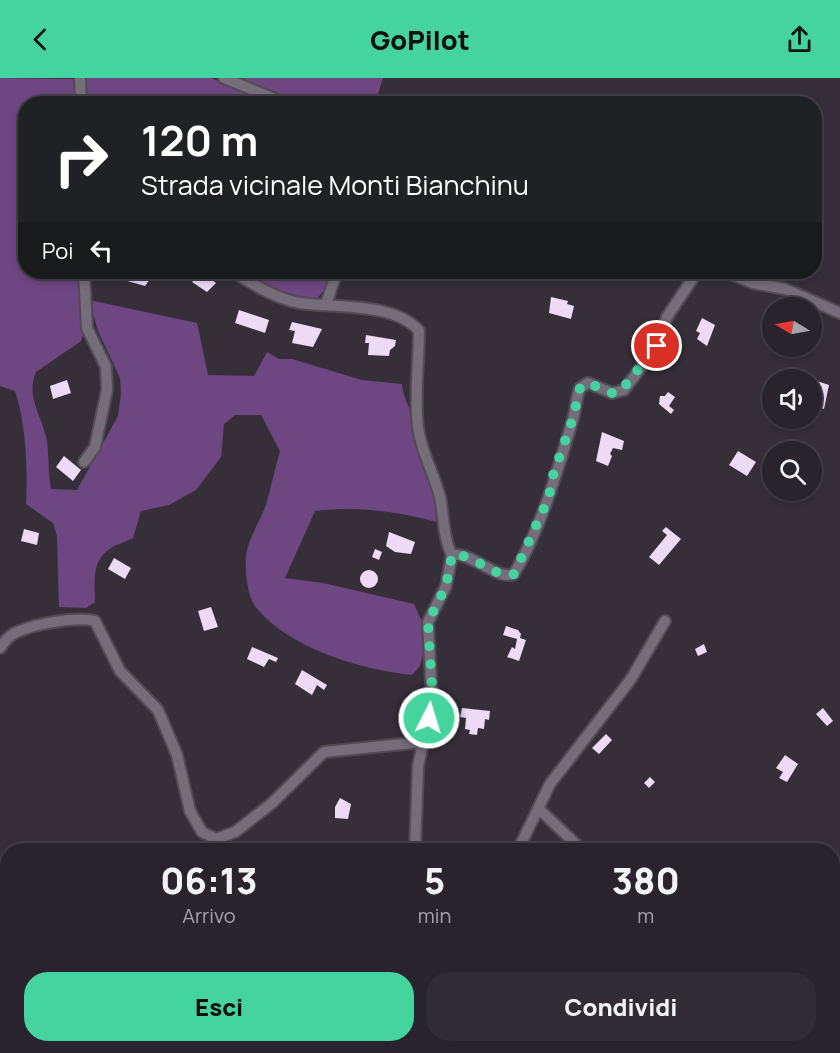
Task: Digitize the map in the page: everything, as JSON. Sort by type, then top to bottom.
[{"type":"street","points":[[80,78],[81,96]]},
{"type":"street","points":[[224,78],[267,96]]},
{"type":"street","points":[[84,279],[87,328],[106,366],[107,390],[95,447],[84,462]]},
{"type":"street","points":[[246,279],[275,296],[299,303],[374,310],[400,317],[413,324],[419,331],[417,426],[423,452],[439,494],[447,531],[445,542],[452,555],[446,586],[428,622],[432,702],[418,766],[415,843]]},
{"type":"street","points":[[326,304],[335,279]]},
{"type":"street","points":[[452,555],[463,554],[502,574],[514,574],[549,497],[552,478],[573,418],[580,388],[588,383],[612,393],[620,392],[657,346],[667,317],[692,279]]},
{"type":"street","points":[[743,279],[784,290],[840,313]]},
{"type":"street","points":[[0,648],[15,632],[68,620],[96,621],[120,671],[158,710],[177,754],[190,811],[202,832],[216,839],[235,832],[271,804],[324,752],[423,742]]},
{"type":"street","points":[[522,843],[550,784],[631,679],[665,621]]},
{"type":"street","points":[[539,809],[575,843]]},
{"type":"shaded area","points":[[0,78],[73,79],[77,96],[18,96],[18,279],[82,279],[80,324],[84,332],[81,341],[36,372],[33,381],[34,399],[47,441],[51,489],[77,490],[118,416],[121,394],[120,378],[98,331],[89,300],[197,323],[208,375],[254,376],[267,352],[279,359],[292,359],[362,380],[402,384],[404,396],[418,429],[428,463],[433,485],[436,522],[376,510],[315,511],[285,578],[323,583],[414,604],[428,635],[420,666],[412,675],[371,668],[327,654],[286,634],[255,606],[247,582],[246,556],[266,505],[280,451],[261,415],[235,415],[224,424],[221,457],[196,490],[169,505],[141,511],[133,538],[111,548],[99,561],[95,574],[95,602],[86,608],[59,607],[57,536],[53,523],[26,504],[25,447],[19,404],[15,391],[0,386]]},
{"type":"shaded area","points":[[84,78],[211,78],[253,96],[84,96]]},
{"type":"shaded area","points":[[232,78],[383,78],[377,96],[279,96]]},
{"type":"shaded area","points":[[255,279],[330,279],[317,299],[297,297]]},
{"type":"building","points":[[124,279],[150,279],[145,286]]},
{"type":"building","points":[[195,279],[211,279],[216,283],[207,292],[192,282]]},
{"type":"building","points":[[551,297],[568,301],[567,304],[574,306],[571,319],[549,313]]},
{"type":"building","points":[[239,310],[269,320],[265,333],[235,323]]},
{"type":"building","points":[[702,318],[715,325],[707,346],[697,339],[700,333],[696,331]]},
{"type":"building","points":[[292,322],[322,329],[313,347],[292,343],[295,331],[289,330]]},
{"type":"building","points":[[366,335],[396,340],[389,356],[368,355],[369,343],[365,343]]},
{"type":"building","points":[[67,380],[71,393],[53,399],[50,386]]},
{"type":"building","points":[[822,383],[829,385],[824,409],[822,408]]},
{"type":"building","points":[[668,392],[675,397],[669,406],[674,410],[671,414],[659,404],[660,396],[665,396]]},
{"type":"building","points":[[602,432],[624,441],[622,450],[613,448],[608,466],[596,461]]},
{"type":"building","points":[[738,451],[756,462],[747,476],[729,465]]},
{"type":"building","points":[[64,456],[81,470],[73,481],[56,467]]},
{"type":"building","points":[[666,527],[681,539],[659,565],[649,557],[667,535],[662,531]]},
{"type":"building","points":[[24,529],[39,533],[37,545],[21,541]]},
{"type":"building","points":[[389,532],[415,542],[411,554],[395,552],[386,546]]},
{"type":"building","points":[[375,549],[382,552],[379,560],[372,557]]},
{"type":"building","points":[[114,558],[131,568],[125,579],[108,569]]},
{"type":"building","points":[[369,570],[375,573],[378,579],[375,585],[369,588],[363,585],[360,579],[363,573]]},
{"type":"building","points":[[211,607],[218,627],[204,631],[198,611]]},
{"type":"building","points":[[506,626],[518,630],[521,634],[520,638],[526,640],[519,661],[507,657],[512,647],[515,649],[517,639],[503,635]]},
{"type":"building","points":[[704,644],[707,652],[698,656],[695,649]]},
{"type":"building","points":[[252,647],[278,658],[276,662],[269,659],[264,667],[247,659]]},
{"type":"building","points":[[302,670],[327,685],[324,690],[317,685],[312,695],[295,684]]},
{"type":"building","points":[[462,708],[490,711],[489,720],[485,719],[484,729],[478,728],[477,735],[469,734],[470,730],[465,729],[466,718],[460,717]]},
{"type":"building","points":[[823,708],[833,721],[827,726],[816,714]]},
{"type":"building","points":[[606,734],[612,740],[599,754],[592,748]]},
{"type":"building","points":[[785,755],[798,764],[787,782],[779,778],[783,772],[776,768]]},
{"type":"building","points":[[650,777],[655,782],[649,788],[644,783]]},
{"type":"building","points":[[340,798],[351,804],[348,819],[335,818],[335,807]]},
{"type":"route","points":[[429,718],[432,686],[428,622],[446,586],[452,555],[463,554],[502,574],[509,576],[514,574],[545,509],[552,478],[573,418],[578,390],[588,383],[612,393],[624,390],[657,346]]}]
